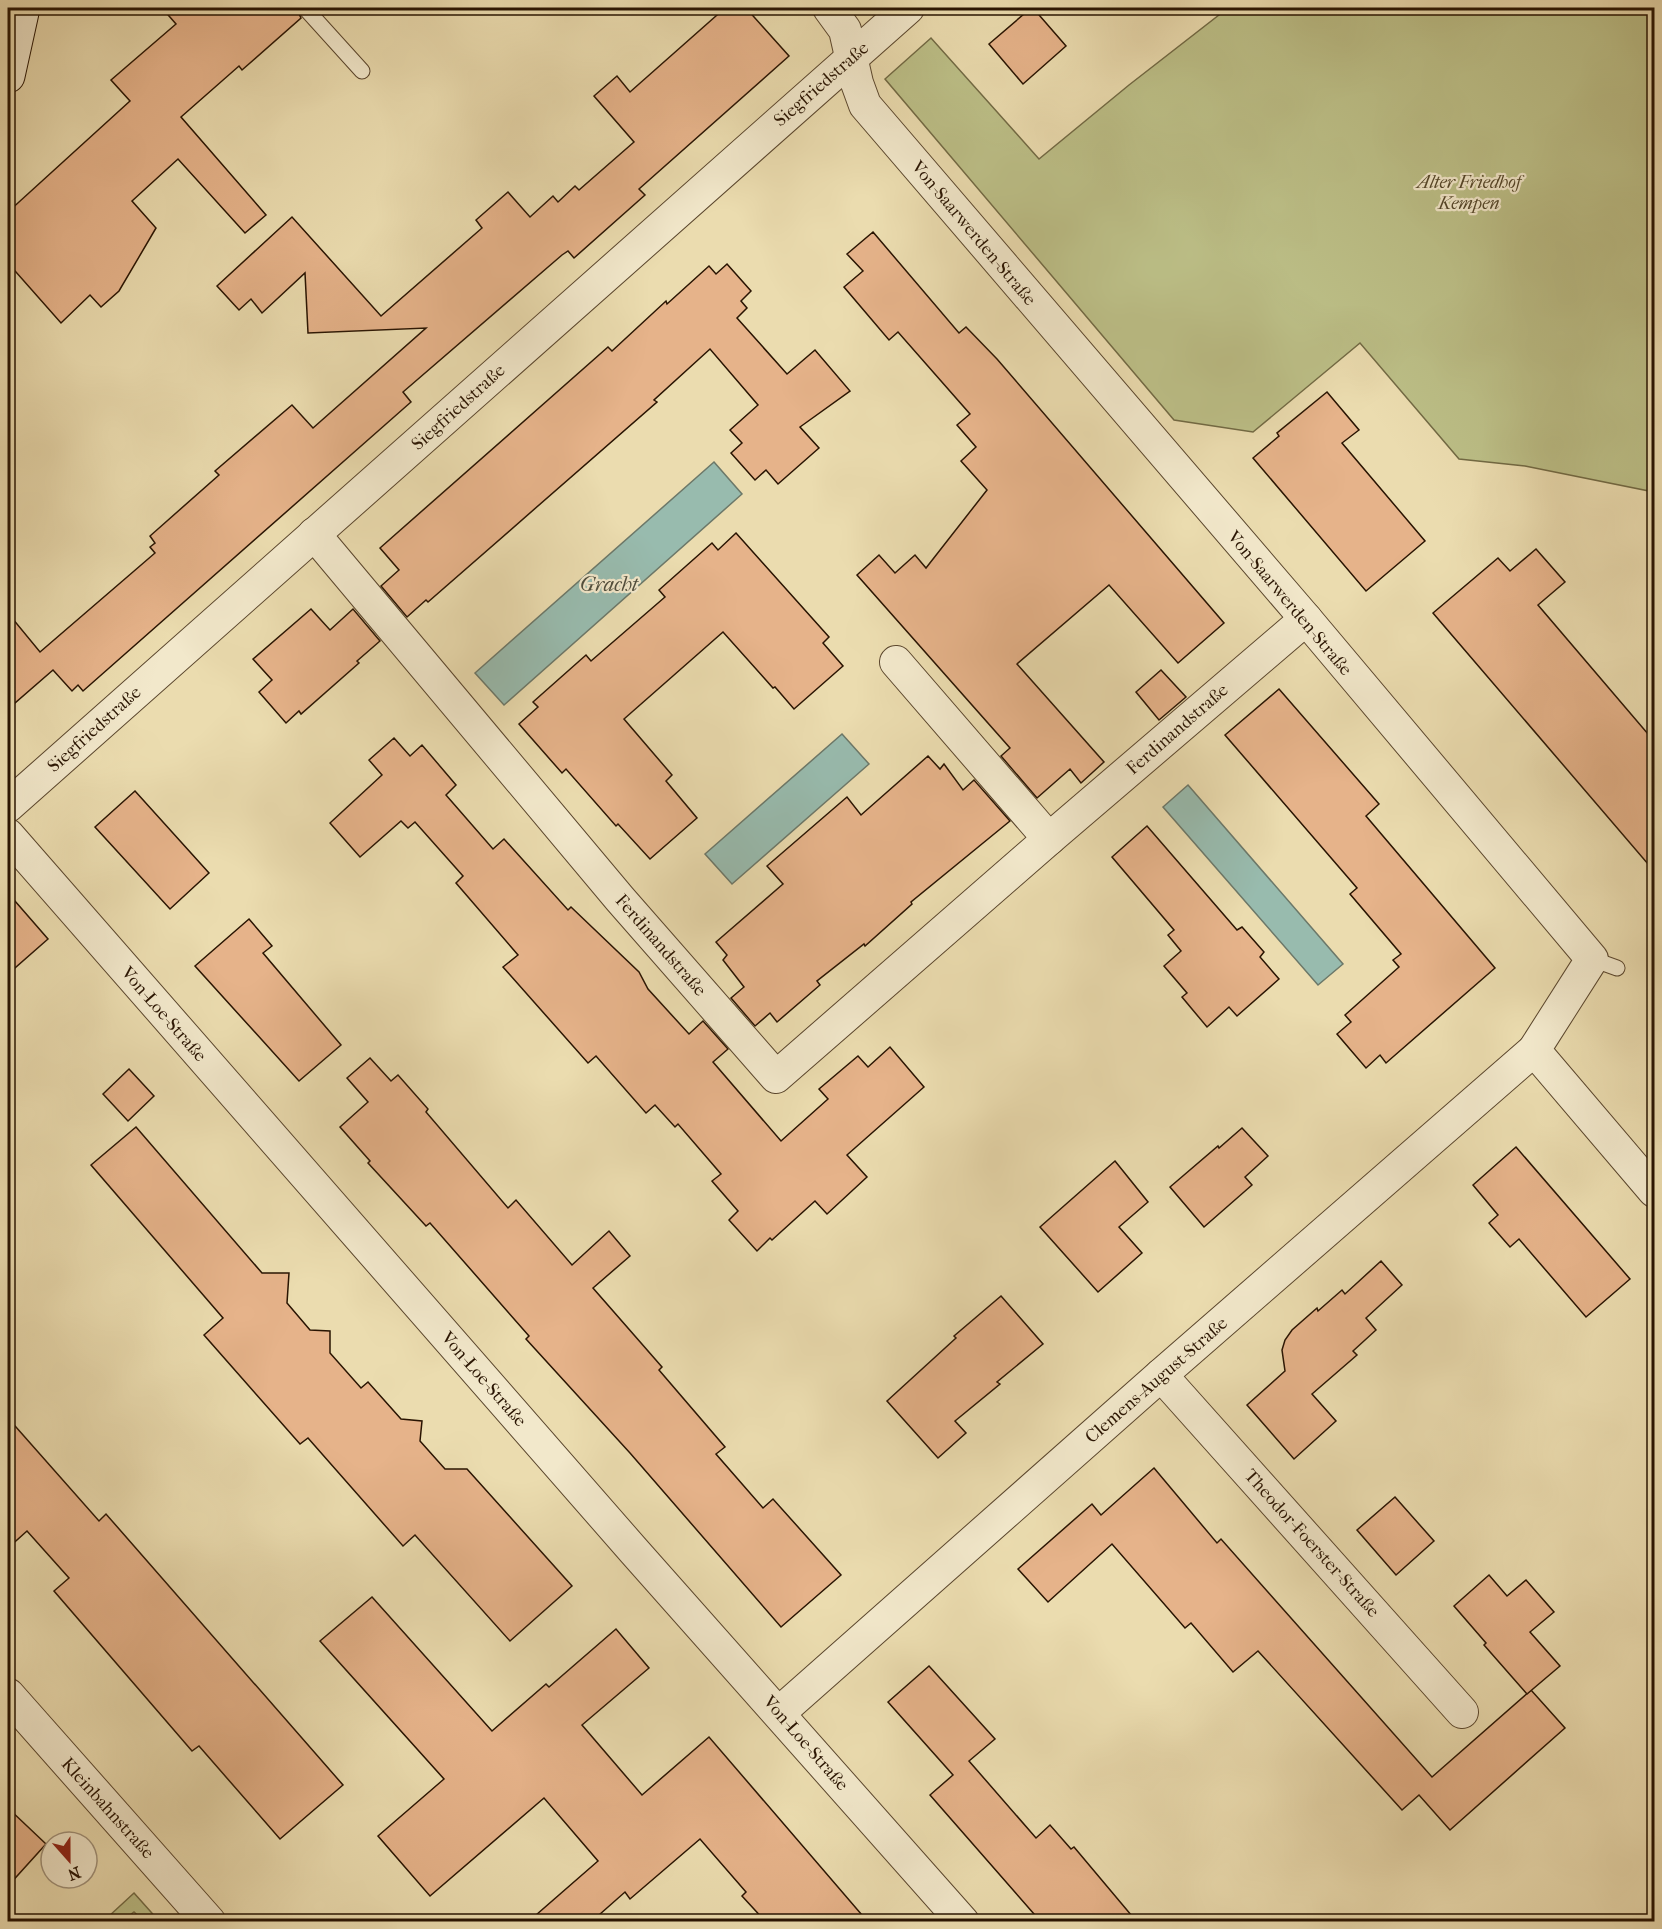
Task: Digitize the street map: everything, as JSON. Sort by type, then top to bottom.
[{"type":"street","points":[[8,76],[23,8]]},
{"type":"street","name":"Von-Saarwerden-Straße","points":[[829,8],[845,30],[857,83],[865,105],[1604,964],[1534,1050]]},
{"type":"street","name":"Siegfriedstraße","points":[[8,806],[908,8]]},
{"type":"street","name":"Ferdinandstraße","points":[[314,534],[620,899],[776,1077],[1306,619]]},
{"type":"street","points":[[896,662],[1049,839]]},
{"type":"street","name":"Von-Loe-Straße","points":[[8,835],[626,1542],[963,1922]]},
{"type":"street","points":[[1534,1050],[1654,1191]]},
{"type":"street","name":"Clemens-August-Straße","points":[[779,1713],[1161,1375],[1534,1050]]},
{"type":"street","name":"Theodor-Foerster-Straße","points":[[1161,1375],[1462,1712]]},
{"type":"street","name":"Kleinbahnstraße","points":[[8,1695],[209,1922]]},
{"type":"lane","points":[[305,8],[362,71]]},
{"type":"green space","name":"Alter Friedhof Kempen","points":[[1228,8],[1654,8],[1654,492],[1525,466],[1459,459],[1360,343],[1253,432],[1174,420],[885,79],[931,38],[1039,159]]},
{"type":"green space","points":[[134,1893],[159,1921],[144,1921],[134,1912],[122,1921],[108,1921],[108,1917]]},
{"type":"water","name":"Gracht","points":[[714,462],[742,494],[504,705],[475,673]]},
{"type":"water","points":[[842,734],[869,764],[732,884],[705,854]]},
{"type":"water","points":[[1188,785],[1343,964],[1318,985],[1163,807]]},
{"type":"building","points":[[162,8],[296,8],[301,18],[242,70],[239,66],[181,117],[266,215],[245,233],[178,159],[132,201],[156,228],[119,291],[101,307],[90,295],[61,323],[8,263],[8,212],[130,101],[111,80],[176,24]]},
{"type":"building","points":[[725,8],[746,8],[789,56],[639,189],[645,195],[574,258],[568,251],[562,255],[403,392],[411,402],[83,691],[78,685],[72,691],[53,670],[8,709],[8,613],[40,652],[155,553],[150,547],[155,543],[150,536],[219,475],[215,471],[292,405],[313,428],[426,328],[308,333],[305,273],[262,313],[251,299],[239,310],[217,286],[292,217],[381,316],[482,228],[476,220],[508,192],[530,217],[553,196],[558,202],[575,186],[579,190],[634,142],[594,96],[617,76],[630,92]]},
{"type":"building","points":[[1031,8],[1066,46],[1023,84],[989,44]]},
{"type":"building","points":[[873,232],[959,333],[966,327],[997,359],[1224,623],[1178,663],[1109,585],[1017,664],[1104,762],[1081,783],[1070,769],[1037,798],[1001,756],[1010,748],[857,575],[879,555],[895,573],[915,555],[926,568],[987,490],[961,461],[976,447],[957,425],[970,414],[898,332],[889,340],[844,287],[863,271],[847,254]]},
{"type":"building","points":[[727,264],[751,291],[741,301],[747,308],[737,318],[787,374],[815,350],[850,391],[800,427],[819,448],[778,484],[766,470],[755,480],[731,453],[742,443],[730,430],[758,405],[710,349],[654,400],[657,402],[428,602],[426,600],[407,617],[381,586],[399,570],[380,548],[608,347],[612,351],[666,301],[667,304],[709,266],[716,274]]},
{"type":"building","points":[[1327,392],[1359,430],[1342,443],[1425,541],[1366,591],[1253,458],[1279,436],[1277,433]]},
{"type":"building","points":[[736,533],[829,637],[823,643],[843,666],[794,709],[723,632],[624,719],[672,775],[666,781],[697,818],[650,859],[618,824],[616,826],[566,769],[562,773],[519,724],[538,707],[533,702],[586,655],[591,661],[665,597],[659,590],[712,543],[718,550]]},
{"type":"building","points":[[1536,549],[1565,582],[1538,605],[1654,741],[1654,871],[1433,613],[1498,558],[1510,571]]},
{"type":"building","points":[[311,609],[330,630],[353,609],[380,641],[357,661],[359,663],[301,714],[299,711],[286,723],[259,692],[272,680],[253,659]]},
{"type":"building","points":[[1161,670],[1186,697],[1159,720],[1136,692]]},
{"type":"building","points":[[1279,689],[1379,804],[1366,816],[1495,968],[1386,1063],[1380,1055],[1366,1068],[1337,1034],[1351,1022],[1345,1015],[1399,967],[1393,960],[1401,954],[1350,894],[1357,888],[1225,735]]},
{"type":"building","points":[[394,738],[410,756],[422,745],[456,785],[446,795],[493,849],[504,839],[568,910],[571,907],[639,972],[648,989],[689,1034],[703,1021],[728,1049],[713,1062],[781,1141],[828,1099],[819,1089],[858,1056],[868,1067],[890,1047],[924,1087],[847,1155],[867,1177],[827,1214],[815,1201],[757,1251],[729,1220],[738,1211],[712,1181],[721,1174],[678,1124],[675,1127],[655,1105],[646,1113],[596,1056],[588,1063],[503,967],[518,955],[456,883],[463,876],[415,822],[408,828],[401,821],[360,857],[330,823],[382,775],[369,760]]},
{"type":"building","points":[[928,756],[940,769],[944,764],[963,790],[974,780],[1010,821],[911,902],[912,904],[865,946],[864,944],[817,981],[820,985],[777,1022],[770,1013],[755,1026],[731,998],[744,987],[723,960],[727,955],[716,942],[783,884],[767,866],[847,797],[861,815]]},
{"type":"building","points":[[135,791],[209,873],[170,909],[95,827]]},
{"type":"building","points":[[1147,826],[1237,930],[1242,927],[1264,952],[1260,957],[1279,979],[1237,1016],[1229,1007],[1207,1027],[1182,997],[1187,993],[1164,966],[1181,951],[1168,935],[1174,930],[1112,857]]},
{"type":"building","points":[[8,893],[48,939],[8,974]]},
{"type":"building","points":[[249,919],[272,946],[263,953],[341,1045],[299,1081],[195,966]]},
{"type":"building","points":[[370,1058],[391,1081],[398,1075],[428,1109],[426,1112],[508,1208],[516,1200],[572,1265],[609,1231],[630,1256],[593,1288],[662,1367],[659,1370],[725,1447],[716,1454],[763,1508],[773,1499],[841,1575],[781,1627],[630,1453],[526,1339],[529,1336],[430,1223],[426,1226],[368,1163],[370,1161],[340,1127],[368,1102],[347,1078]]},
{"type":"building","points":[[129,1069],[154,1096],[128,1121],[103,1094]]},
{"type":"building","points":[[136,1127],[262,1273],[289,1273],[287,1303],[310,1330],[330,1331],[330,1353],[361,1388],[368,1382],[401,1419],[422,1421],[420,1441],[445,1469],[467,1469],[572,1586],[510,1641],[415,1535],[403,1546],[308,1438],[300,1444],[204,1335],[223,1318],[91,1165]]},
{"type":"building","points":[[1242,1128],[1268,1156],[1245,1177],[1252,1185],[1204,1227],[1170,1187]]},
{"type":"building","points":[[1516,1147],[1630,1279],[1586,1317],[1519,1239],[1510,1247],[1489,1223],[1498,1215],[1473,1185]]},
{"type":"building","points":[[1115,1161],[1148,1202],[1119,1227],[1142,1253],[1098,1292],[1040,1227]]},
{"type":"building","points":[[1381,1261],[1402,1285],[1366,1318],[1376,1330],[1353,1351],[1357,1355],[1312,1394],[1336,1421],[1294,1459],[1247,1405],[1285,1371],[1282,1350],[1292,1330],[1342,1290],[1345,1294]]},
{"type":"building","points":[[1001,1296],[1043,1344],[955,1421],[966,1433],[938,1458],[887,1401],[956,1338],[954,1336]]},
{"type":"building","points":[[8,1418],[99,1521],[106,1514],[343,1785],[280,1839],[199,1746],[192,1751],[54,1591],[69,1578],[27,1531],[8,1548]]},
{"type":"building","points":[[1154,1468],[1217,1543],[1221,1539],[1432,1777],[1531,1690],[1565,1728],[1450,1830],[1419,1795],[1402,1810],[1258,1651],[1233,1672],[1191,1623],[1185,1628],[1112,1544],[1048,1602],[1018,1569],[1092,1504],[1101,1515]]},
{"type":"building","points":[[1395,1497],[1434,1541],[1396,1575],[1357,1530]]},
{"type":"building","points":[[1489,1575],[1507,1596],[1526,1580],[1554,1612],[1530,1632],[1560,1666],[1527,1694],[1484,1645],[1486,1643],[1454,1606]]},
{"type":"building","points":[[372,1597],[492,1731],[546,1684],[549,1687],[616,1629],[649,1668],[582,1725],[642,1795],[709,1737],[868,1922],[766,1922],[742,1896],[746,1892],[700,1839],[630,1899],[625,1892],[591,1922],[528,1922],[598,1861],[544,1798],[430,1896],[378,1836],[444,1779],[320,1641]]},
{"type":"building","points":[[929,1666],[995,1739],[969,1761],[1036,1838],[1050,1825],[1071,1849],[1074,1847],[1137,1922],[1041,1922],[930,1795],[953,1775],[888,1702]]},
{"type":"building","points":[[8,1808],[39,1837],[39,1852],[8,1886]]}]
